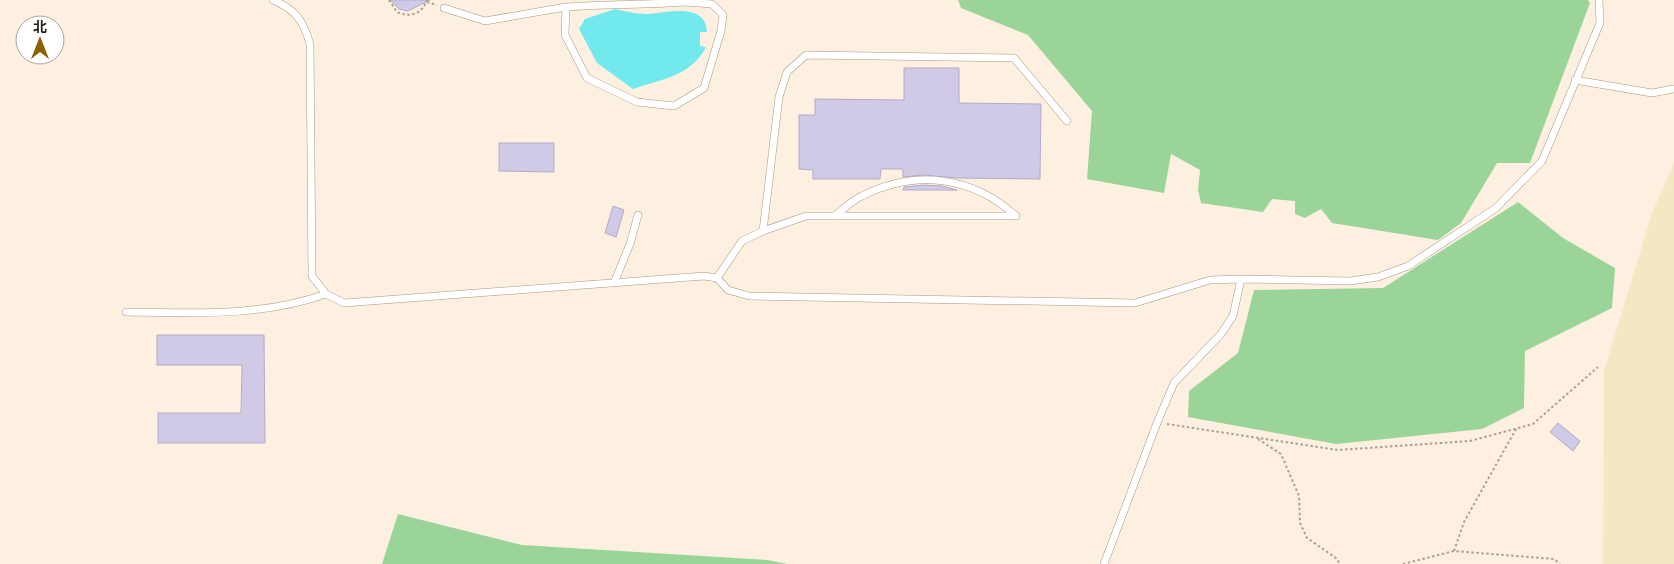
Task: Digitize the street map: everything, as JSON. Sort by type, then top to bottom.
[{"type":"lane","points":[[273,0],[288,7],[294,13],[304,25],[310,44],[312,276],[326,294],[344,303],[704,276],[717,278],[728,290],[749,296],[1135,303],[1210,280],[1350,281],[1378,276],[1408,266],[1496,208],[1536,169],[1542,161],[1600,22],[1599,0]]},
{"type":"lane","points":[[444,8],[485,20],[566,7],[605,4],[644,6],[685,1],[712,4],[722,15],[722,23],[704,88],[674,106],[637,102],[587,78],[565,35],[566,7]]},
{"type":"lane","points":[[763,231],[780,97],[787,72],[806,55],[1014,58],[1067,121]]},
{"type":"lane","points":[[1575,80],[1652,93],[1674,89]]},
{"type":"lane","points":[[717,278],[742,241],[763,231],[806,216],[834,216],[1016,216],[998,200],[974,188],[954,182],[907,182],[888,185],[860,196],[834,216]]},
{"type":"lane","points":[[614,283],[638,215]]},
{"type":"lane","points":[[1104,564],[1174,383],[1221,334],[1233,316],[1241,279]]},
{"type":"lane","points":[[126,312],[238,313],[304,302],[326,294]]},
{"type":"path","points":[[389,0],[397,12],[408,15],[420,12],[427,0]]},
{"type":"path","points":[[1157,423],[1338,450],[1470,441],[1533,424],[1598,367]]},
{"type":"path","points":[[1454,551],[1464,522],[1516,429]]},
{"type":"path","points":[[1256,438],[1280,454],[1299,496],[1300,523],[1308,538],[1336,558],[1340,564]]},
{"type":"path","points":[[1405,564],[1454,551],[1554,559],[1560,564]]},
{"type":"green space","points":[[958,0],[1588,0],[1590,3],[1530,163],[1497,163],[1461,223],[1438,240],[1332,223],[1321,209],[1305,218],[1295,214],[1295,201],[1272,199],[1263,212],[1201,203],[1198,190],[1200,170],[1171,154],[1164,193],[1087,179],[1092,111],[1028,35],[961,8]]},
{"type":"green space","points":[[1518,202],[1563,238],[1615,268],[1612,308],[1525,351],[1524,408],[1482,429],[1336,444],[1188,417],[1189,391],[1238,353],[1254,290],[1383,288]]},
{"type":"green space","points":[[398,514],[522,545],[767,560],[787,564],[382,564]]},
{"type":"sand","points":[[1674,163],[1674,564],[1603,564],[1604,371],[1652,213]]},
{"type":"water","points":[[615,9],[642,14],[673,11],[692,12],[700,16],[705,22],[707,32],[700,32],[700,46],[706,47],[700,57],[684,70],[665,79],[633,89],[597,63],[579,29],[585,19]]},
{"type":"building","points":[[390,0],[430,0],[408,11],[399,9]]},
{"type":"building","points":[[904,68],[959,68],[959,103],[1041,104],[1040,179],[957,178],[923,175],[903,177],[903,169],[881,169],[880,179],[813,179],[813,170],[799,169],[799,115],[815,115],[815,99],[904,100]]},
{"type":"building","points":[[499,143],[554,143],[554,172],[499,171]]},
{"type":"building","points":[[942,186],[957,190],[903,190],[904,187]]},
{"type":"building","points":[[613,206],[624,210],[616,237],[605,233]]},
{"type":"building","points":[[157,335],[264,335],[265,443],[158,443],[158,413],[241,413],[242,365],[157,365]]},
{"type":"building","points":[[1558,423],[1580,441],[1573,451],[1550,432]]}]
